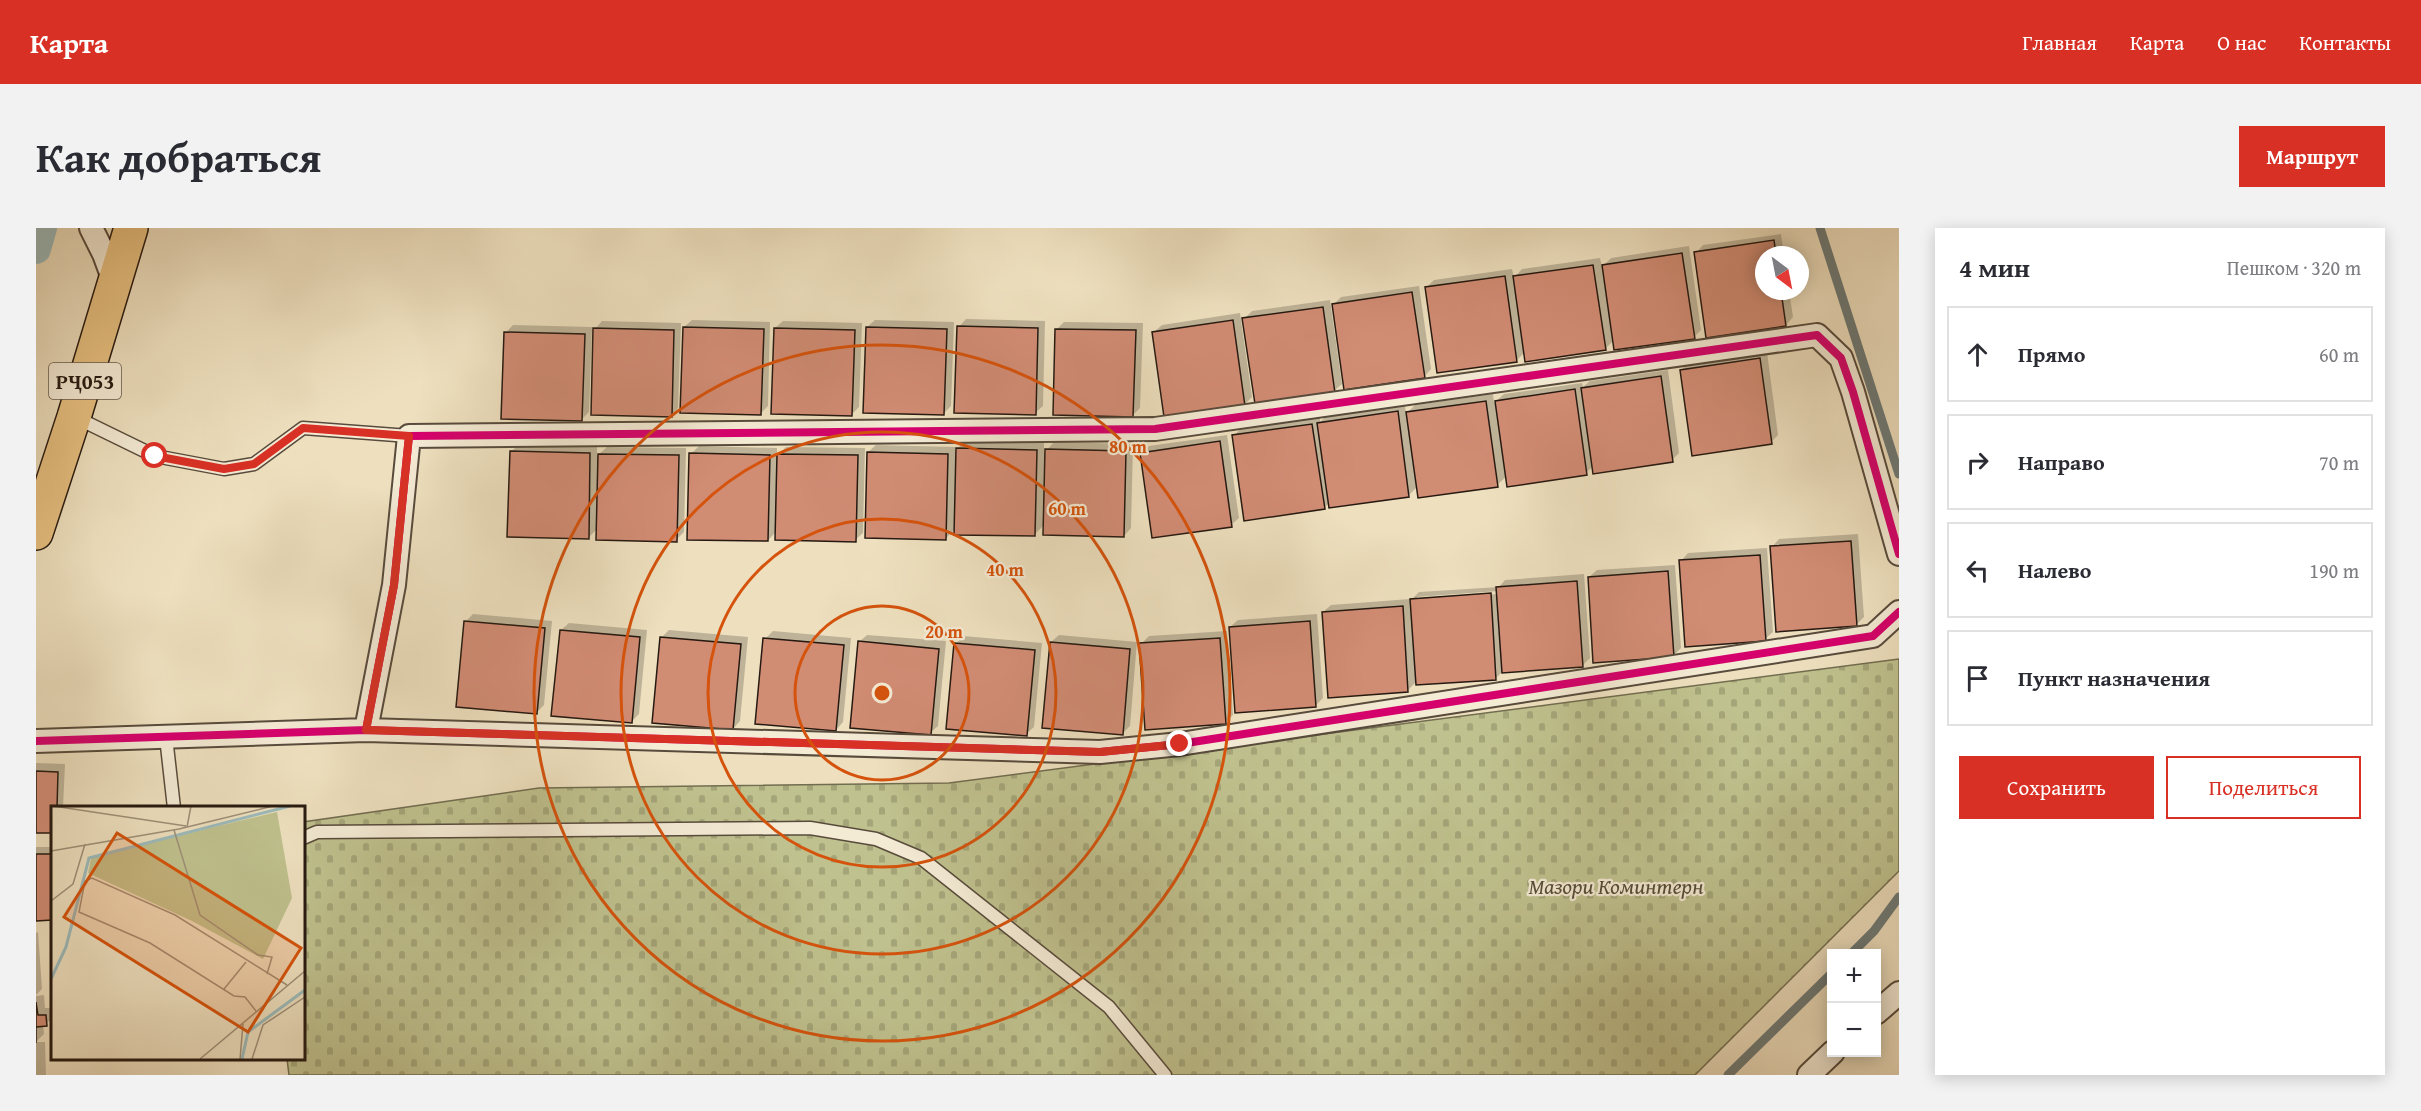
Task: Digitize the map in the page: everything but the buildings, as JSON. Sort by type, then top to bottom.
[{"type":"main road","name":"РҶ053","points":[[36,533],[74,417],[130,228]]},
{"type":"street","points":[[91,228],[114,281]]},
{"type":"street","points":[[366,730],[394,585],[409,436],[1155,429],[1817,335],[1841,358],[1853,392],[1899,554]]},
{"type":"street","points":[[36,741],[366,730],[1100,752],[1180,744],[1874,636],[1899,612]]},
{"type":"street","points":[[1881,1009],[1899,993]]},
{"type":"street","points":[[1809,1075],[1829,1057]]},
{"type":"lane","points":[[74,417],[155,456],[224,469],[254,464],[303,428],[409,436]]},
{"type":"lane","points":[[166,737],[174,806]]},
{"type":"lane","points":[[304,838],[317,832],[810,828],[876,839],[921,858],[1109,1007],[1165,1075]]},
{"type":"green space","name":"Мазори Коминтерн","points":[[1899,659],[1899,871],[1695,1075],[289,1075],[287,1060],[304,1060],[304,822],[539,788],[949,783]]},
{"type":"waterway","points":[[36,249],[42,228]]},
{"type":"waterway","points":[[1820,228],[1899,474]]},
{"type":"waterway","points":[[1856,949],[1874,931],[1899,897]]},
{"type":"waterway","points":[[1728,1075],[1827,978]]},
{"type":"cycle path","points":[[366,730],[394,585],[409,436],[1155,429],[1817,335],[1841,358],[1853,392],[1899,554]]},
{"type":"cycle path","points":[[36,741],[366,730],[1100,752],[1180,744],[1873,636],[1899,612]]},
{"type":"route","points":[[155,456],[224,469],[254,464],[303,428],[409,436],[394,585],[366,730],[1100,752],[1180,744]]}]
